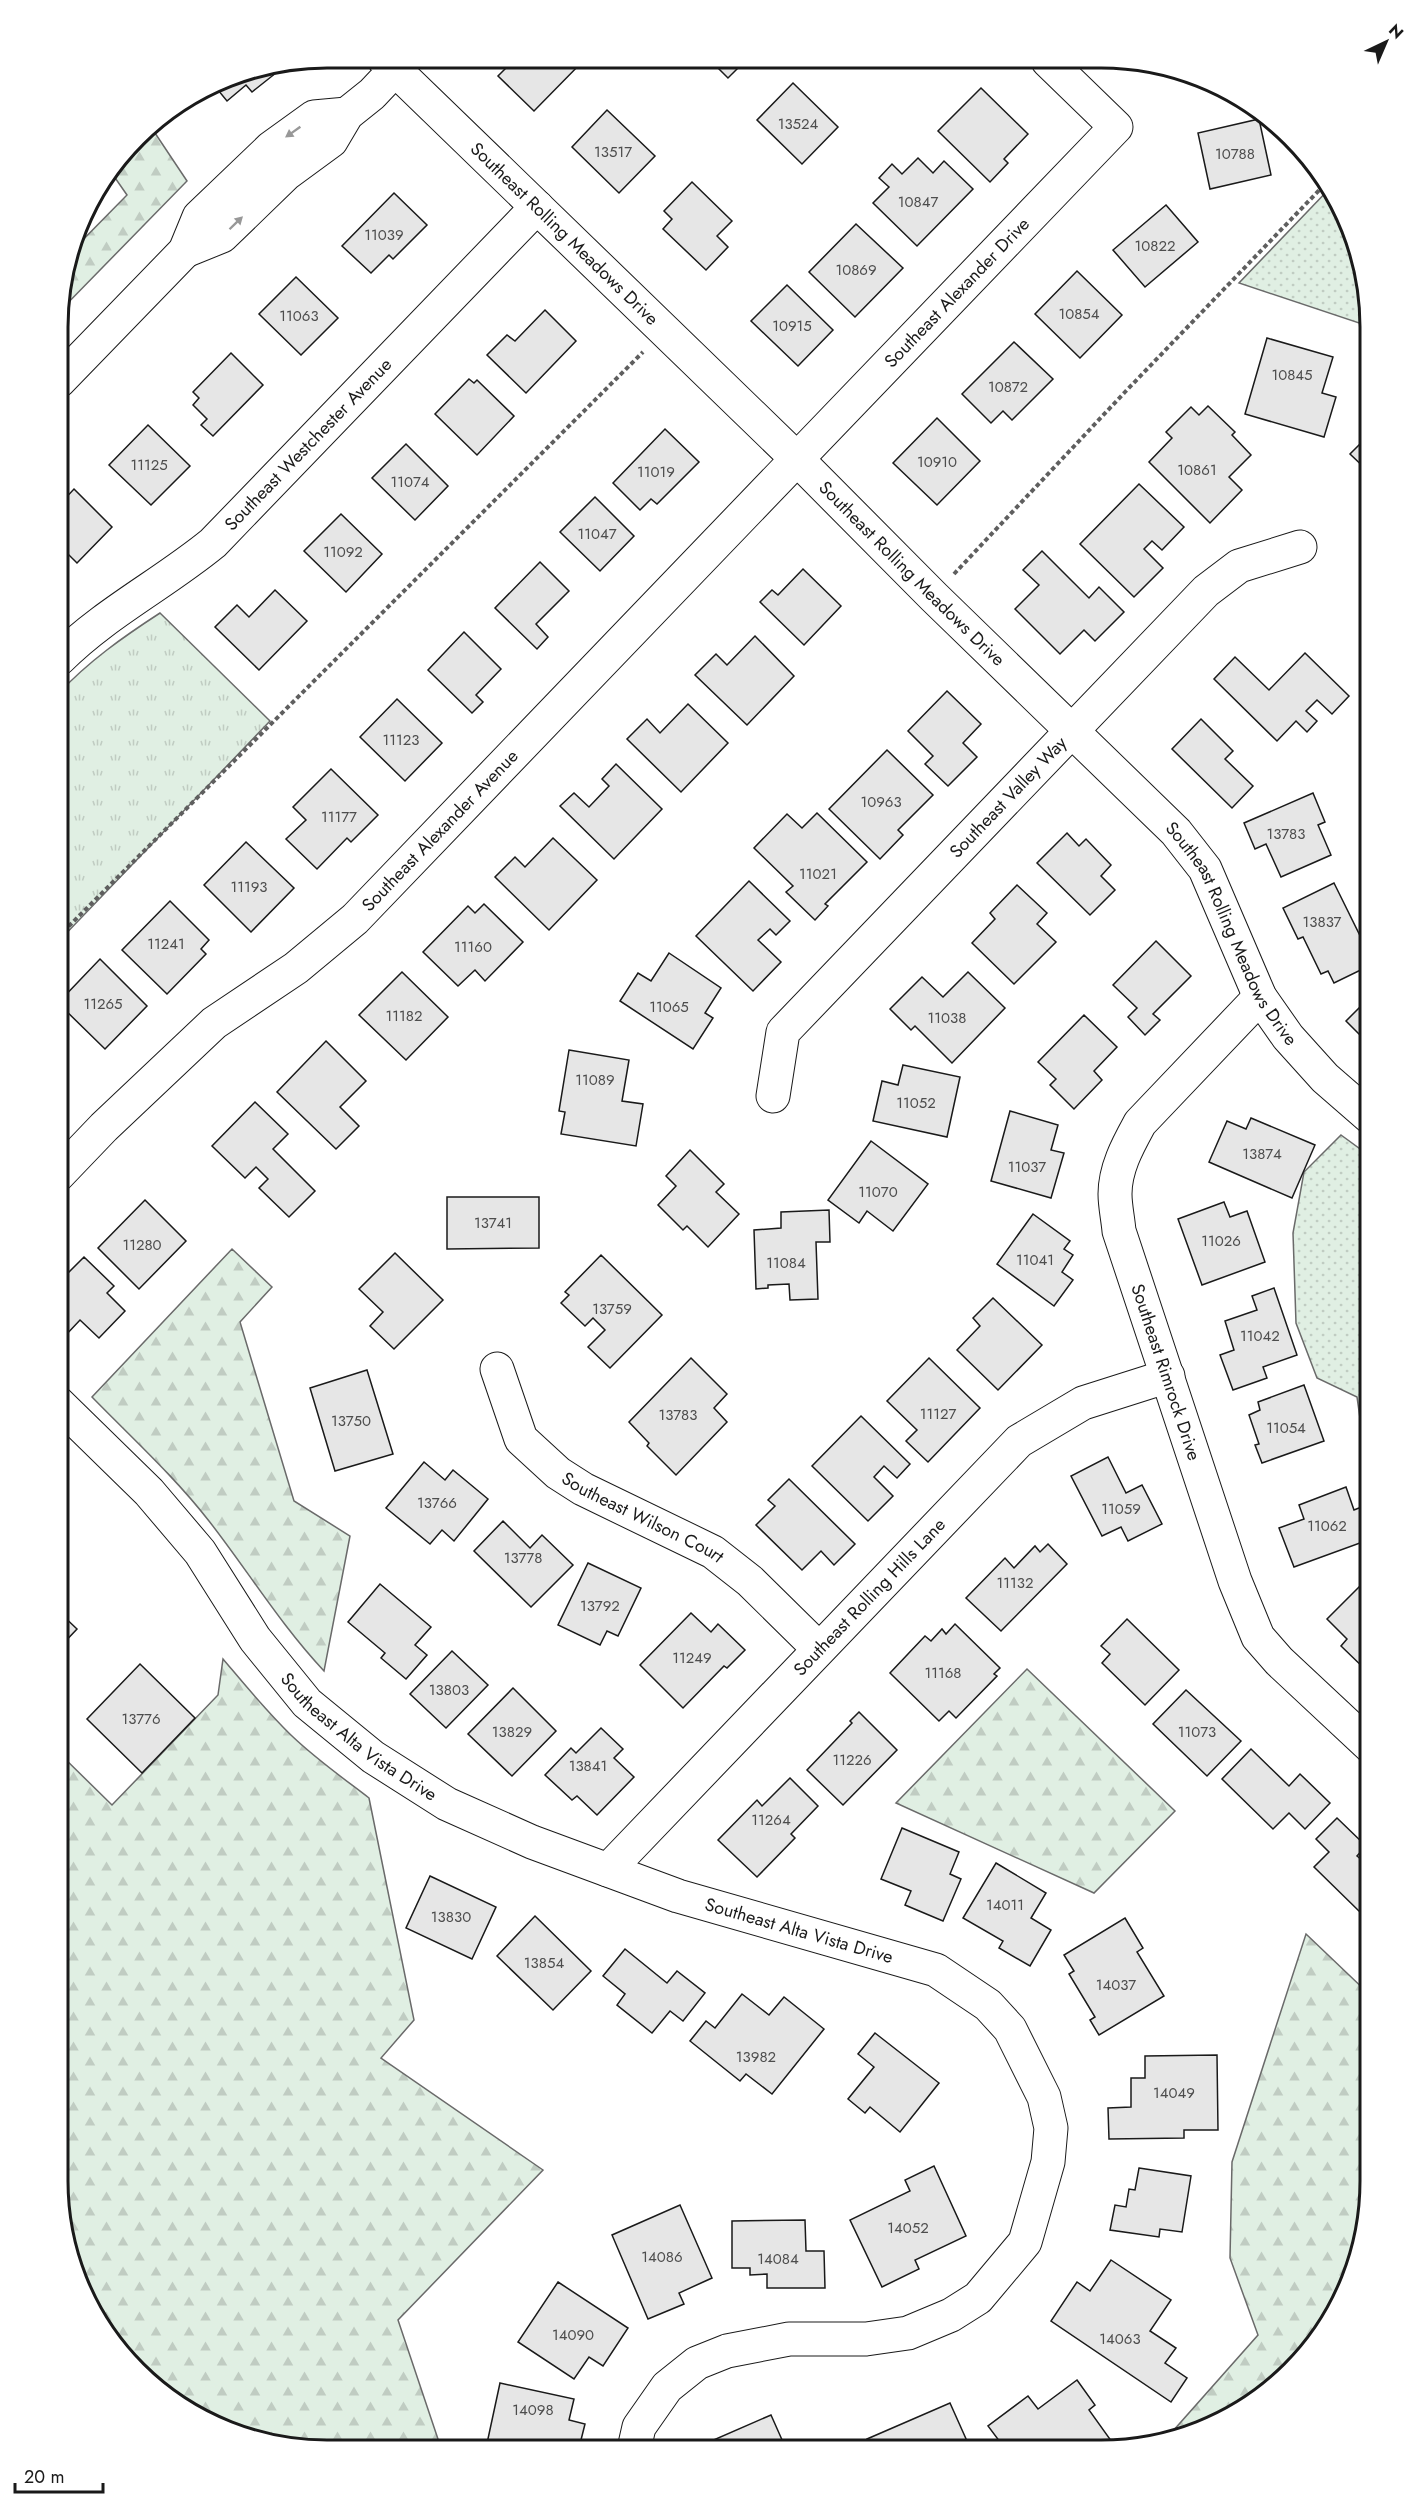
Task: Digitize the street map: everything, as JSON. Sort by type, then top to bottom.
[{"type":"street","points":[[68,372],[185,251],[199,217],[271,148],[314,117],[347,114],[372,94],[391,68]]},
{"type":"street","name":"Southeast Rolling Meadows Drive","points":[[401,68],[537,207],[1176,832],[1205,869],[1260,997],[1288,1037],[1325,1078],[1360,1108]]},
{"type":"street","name":"Southeast Alexander Drive","points":[[796,458],[1116,127],[1054,68]]},
{"type":"street","name":"Southeast Westchester Avenue","points":[[68,651],[99,623],[180,570],[213,543],[537,207]]},
{"type":"street","name":"Southeast Alexander Avenue","points":[[68,1164],[214,1023],[296,968],[355,919],[796,458]]},
{"type":"street","name":"Southeast Valley Way","points":[[773,1096],[783,1032],[1071,730],[1206,591],[1239,566],[1300,547]]},
{"type":"street","name":"Southeast Rimrock Drive","points":[[1260,997],[1140,1123],[1126,1148],[1119,1170],[1115,1194],[1119,1231],[1234,1581],[1258,1637],[1279,1661],[1360,1738]]},
{"type":"street","name":"Southeast Wilson Court","points":[[497,1369],[521,1439],[558,1473],[583,1490],[714,1552],[750,1581],[818,1648]]},
{"type":"street","name":"Southeast Rolling Hills Lane","points":[[608,1870],[818,1648],[1020,1441],[1083,1403],[1168,1376]]},
{"type":"street","name":"Southeast Alta Vista Drive","points":[[68,1413],[149,1492],[200,1552],[255,1640],[307,1703],[373,1757],[447,1804],[532,1842],[678,1896],[936,1971],[988,2005],[1010,2029],[1044,2097],[1051,2128],[1048,2162],[1025,2242],[978,2298],[951,2315],[909,2333],[866,2339],[789,2339],[727,2351],[697,2362],[667,2387],[639,2427],[636,2440]]},
{"type":"path","points":[[934,597],[1116,401],[1321,188]]},
{"type":"path","points":[[68,927],[665,330]]},
{"type":"green space","points":[[155,133],[187,181],[69,302],[72,276],[82,241],[127,195],[115,177],[143,143]]},
{"type":"green space","points":[[1324,194],[1341,227],[1352,259],[1358,292],[1360,323],[1239,283]]},
{"type":"green space","points":[[160,613],[270,721],[68,932],[68,684],[82,670]]},
{"type":"green space","points":[[1341,1135],[1360,1149],[1360,1418],[1357,1397],[1317,1378],[1296,1323],[1293,1233],[1304,1172]]},
{"type":"green space","points":[[232,1249],[272,1287],[240,1322],[294,1501],[350,1536],[324,1671],[293,1635],[196,1504],[92,1397]]},
{"type":"green space","points":[[223,1659],[292,1736],[369,1798],[414,2020],[381,2058],[543,2170],[398,2320],[438,2440],[326,2440],[292,2437],[259,2431],[212,2413],[169,2386],[143,2364],[121,2338],[94,2295],[76,2248],[68,2198],[68,1762],[112,1805],[218,1695]]},
{"type":"green space","points":[[1027,1669],[1175,1811],[1094,1893],[896,1803]]},
{"type":"green space","points":[[1306,1934],[1360,1985],[1360,2198],[1352,2248],[1341,2280],[1326,2310],[1317,2325],[1285,2364],[1246,2396],[1231,2405],[1201,2420],[1174,2429],[1258,2335],[1230,2258],[1232,2162]]},
{"type":"building","points":[[506,68],[576,68],[534,111],[498,76]]},
{"type":"building","points":[[718,68],[738,68],[728,78]]},
{"type":"building","points":[[277,72],[252,92],[246,85],[227,101],[219,91],[243,81]]},
{"type":"building","points":[[793,83],[838,127],[802,164],[757,120]]},
{"type":"building","points":[[981,88],[1028,134],[1004,159],[1008,163],[990,182],[938,131]]},
{"type":"building","points":[[607,110],[655,156],[619,193],[572,147]]},
{"type":"building","points":[[1257,119],[1260,121],[1271,175],[1210,189],[1198,133]]},
{"type":"building","points":[[918,158],[933,173],[944,161],[973,189],[917,246],[873,203],[889,187],[879,178],[892,164],[902,174]]},
{"type":"building","points":[[692,182],[732,221],[717,236],[728,247],[706,270],[663,229],[672,219],[664,211]]},
{"type":"building","points":[[394,193],[427,225],[393,259],[389,255],[371,273],[342,246]]},
{"type":"building","points":[[1166,205],[1198,242],[1145,287],[1113,250]]},
{"type":"building","points":[[856,224],[903,268],[855,317],[809,272]]},
{"type":"building","points":[[1077,271],[1122,315],[1080,358],[1035,314]]},
{"type":"building","points":[[296,277],[338,318],[301,355],[259,314]]},
{"type":"building","points":[[787,285],[833,330],[798,366],[751,321]]},
{"type":"building","points":[[545,310],[576,341],[526,393],[487,355],[507,335],[515,341]]},
{"type":"building","points":[[1267,338],[1333,357],[1322,393],[1336,397],[1324,437],[1245,414]]},
{"type":"building","points":[[1014,342],[1053,379],[1012,420],[1003,411],[991,423],[962,394]]},
{"type":"building","points":[[231,353],[263,385],[213,436],[201,425],[207,419],[193,405],[199,398],[193,392]]},
{"type":"building","points":[[469,379],[474,383],[477,380],[514,416],[477,455],[435,414]]},
{"type":"building","points":[[1208,406],[1235,432],[1232,435],[1251,455],[1229,477],[1242,490],[1210,523],[1149,462],[1172,438],[1166,432],[1191,407],[1199,415]]},
{"type":"building","points":[[937,418],[980,461],[937,505],[893,463]]},
{"type":"building","points":[[148,425],[190,466],[151,505],[109,465]]},
{"type":"building","points":[[665,429],[699,462],[657,504],[651,499],[640,510],[613,483]]},
{"type":"building","points":[[406,444],[448,486],[415,520],[372,478]]},
{"type":"building","points":[[1360,444],[1360,464],[1350,454]]},
{"type":"building","points":[[1139,484],[1184,527],[1162,550],[1152,541],[1144,549],[1163,568],[1134,597],[1080,544]]},
{"type":"building","points":[[74,489],[112,527],[77,563],[68,556],[68,495]]},
{"type":"building","points":[[595,497],[634,536],[600,571],[560,532]]},
{"type":"building","points":[[341,514],[382,554],[346,592],[304,551]]},
{"type":"building","points":[[1042,551],[1089,598],[1099,587],[1124,612],[1095,641],[1084,630],[1060,654],[1015,609],[1039,585],[1023,570]]},
{"type":"building","points":[[540,562],[569,591],[536,624],[548,637],[537,649],[495,608]]},
{"type":"building","points":[[803,569],[841,606],[804,645],[760,602],[772,590],[778,595]]},
{"type":"building","points":[[275,590],[307,621],[259,670],[215,627],[237,605],[249,617]]},
{"type":"building","points":[[464,632],[501,669],[476,695],[483,702],[472,713],[428,670]]},
{"type":"building","points":[[755,636],[794,676],[747,725],[695,675],[716,654],[727,665]]},
{"type":"building","points":[[1305,653],[1349,696],[1332,714],[1317,700],[1306,711],[1317,721],[1307,732],[1296,721],[1277,741],[1214,679],[1235,657],[1269,690]]},
{"type":"building","points":[[947,691],[981,724],[963,743],[977,757],[948,786],[925,764],[933,756],[908,731]]},
{"type":"building","points":[[397,699],[442,743],[405,781],[360,737]]},
{"type":"building","points":[[688,704],[728,743],[681,792],[627,739],[647,719],[660,733]]},
{"type":"building","points":[[1201,719],[1233,751],[1225,759],[1253,786],[1232,808],[1172,749]]},
{"type":"building","points":[[887,750],[933,795],[898,830],[903,835],[880,859],[829,809]]},
{"type":"building","points":[[616,764],[662,809],[614,859],[560,806],[574,793],[589,807],[609,786],[602,779]]},
{"type":"building","points":[[331,769],[378,815],[351,842],[347,838],[317,869],[286,839],[306,820],[293,807]]},
{"type":"building","points":[[1313,793],[1325,822],[1318,825],[1331,855],[1281,877],[1266,844],[1255,849],[1244,823]]},
{"type":"building","points":[[817,813],[867,862],[825,904],[828,906],[815,920],[786,892],[793,886],[754,848],[787,814],[802,828]]},
{"type":"building","points":[[1067,833],[1079,846],[1086,839],[1111,865],[1101,876],[1115,890],[1090,915],[1037,863]]},
{"type":"building","points":[[553,838],[597,880],[549,930],[495,877],[515,857],[525,867]]},
{"type":"building","points":[[246,842],[294,888],[251,932],[204,885]]},
{"type":"building","points":[[749,881],[790,921],[776,935],[770,929],[758,940],[781,962],[753,991],[696,936]]},
{"type":"building","points":[[1334,883],[1360,936],[1360,970],[1334,983],[1328,971],[1321,974],[1303,937],[1298,939],[1283,908]]},
{"type":"building","points":[[1017,885],[1047,913],[1037,924],[1056,942],[1014,984],[972,943],[995,919],[990,913]]},
{"type":"building","points":[[170,901],[209,940],[201,949],[206,954],[167,994],[122,950]]},
{"type":"building","points":[[484,904],[523,942],[485,981],[475,970],[458,986],[423,952],[468,906],[475,913]]},
{"type":"building","points":[[1156,941],[1191,976],[1153,1014],[1160,1020],[1145,1035],[1128,1017],[1137,1008],[1113,985]]},
{"type":"building","points":[[669,953],[721,988],[705,1013],[713,1018],[693,1049],[620,1001],[638,973],[651,981]]},
{"type":"building","points":[[100,959],[147,1006],[105,1049],[68,1013],[68,993]]},
{"type":"building","points":[[402,972],[448,1017],[406,1060],[359,1015]]},
{"type":"building","points":[[968,972],[1005,1008],[952,1063],[915,1026],[911,1030],[890,1009],[922,977],[943,997]]},
{"type":"building","points":[[1360,1007],[1360,1035],[1346,1021]]},
{"type":"building","points":[[1084,1015],[1117,1047],[1094,1071],[1102,1080],[1074,1109],[1050,1085],[1056,1079],[1038,1062]]},
{"type":"building","points":[[326,1041],[366,1081],[340,1107],[359,1126],[336,1149],[277,1092]]},
{"type":"building","points":[[569,1050],[629,1060],[622,1101],[643,1104],[636,1146],[561,1134],[565,1112],[559,1111]]},
{"type":"building","points":[[903,1065],[960,1077],[947,1137],[873,1121],[882,1081],[898,1085]]},
{"type":"building","points":[[255,1102],[288,1134],[273,1149],[315,1191],[289,1217],[259,1188],[268,1179],[256,1167],[245,1178],[212,1146]]},
{"type":"building","points":[[1010,1111],[1058,1125],[1051,1150],[1064,1153],[1051,1198],[991,1181]]},
{"type":"building","points":[[1251,1118],[1315,1145],[1292,1198],[1209,1162],[1227,1121],[1246,1129]]},
{"type":"building","points":[[871,1141],[928,1184],[893,1231],[867,1211],[859,1223],[828,1200]]},
{"type":"building","points":[[690,1150],[724,1184],[716,1192],[739,1214],[708,1247],[687,1226],[683,1230],[658,1205],[676,1186],[666,1176]]},
{"type":"building","points":[[447,1197],[539,1197],[539,1248],[447,1249]]},
{"type":"building","points":[[145,1200],[186,1241],[139,1289],[98,1248]]},
{"type":"building","points":[[1224,1202],[1230,1217],[1247,1211],[1265,1262],[1202,1285],[1178,1219]]},
{"type":"building","points":[[829,1210],[830,1242],[816,1242],[818,1299],[790,1300],[789,1284],[768,1285],[768,1288],[756,1289],[754,1230],[781,1228],[781,1212]]},
{"type":"building","points":[[1033,1214],[1070,1241],[1064,1249],[1073,1255],[1062,1272],[1073,1280],[1054,1306],[997,1264]]},
{"type":"building","points":[[395,1253],[443,1300],[394,1349],[370,1326],[383,1312],[359,1289]]},
{"type":"building","points":[[601,1255],[662,1315],[610,1368],[588,1347],[605,1330],[593,1318],[585,1326],[561,1303],[569,1295],[565,1292]]},
{"type":"building","points":[[84,1257],[114,1286],[107,1293],[125,1311],[99,1338],[80,1320],[68,1333],[68,1273]]},
{"type":"building","points":[[1274,1288],[1297,1355],[1263,1367],[1267,1378],[1233,1390],[1220,1355],[1234,1350],[1225,1321],[1257,1310],[1252,1296]]},
{"type":"building","points":[[993,1298],[1042,1345],[998,1390],[957,1350],[980,1326],[973,1318]]},
{"type":"building","points":[[691,1358],[727,1394],[714,1408],[727,1422],[676,1475],[647,1446],[649,1443],[629,1422]]},
{"type":"building","points":[[929,1358],[980,1408],[928,1462],[906,1441],[917,1430],[887,1401]]},
{"type":"building","points":[[367,1370],[393,1454],[335,1471],[310,1388]]},
{"type":"building","points":[[1304,1385],[1324,1441],[1262,1463],[1255,1445],[1259,1444],[1249,1415],[1260,1410],[1258,1402]]},
{"type":"building","points":[[861,1416],[910,1464],[897,1478],[884,1466],[874,1477],[893,1496],[868,1521],[812,1466]]},
{"type":"building","points":[[1108,1457],[1126,1493],[1142,1485],[1162,1524],[1128,1541],[1121,1527],[1102,1536],[1071,1476]]},
{"type":"building","points":[[424,1462],[445,1480],[453,1470],[488,1499],[454,1541],[442,1530],[430,1544],[386,1508]]},
{"type":"building","points":[[789,1479],[855,1544],[834,1565],[821,1551],[802,1570],[756,1525],[775,1506],[768,1500]]},
{"type":"building","points":[[1346,1487],[1354,1510],[1360,1508],[1360,1543],[1294,1567],[1279,1528],[1304,1519],[1299,1505]]},
{"type":"building","points":[[503,1521],[530,1548],[542,1535],[573,1565],[531,1607],[474,1551]]},
{"type":"building","points":[[1048,1544],[1067,1564],[1001,1631],[966,1598],[1005,1558],[1014,1568],[1035,1546],[1040,1552]]},
{"type":"building","points":[[588,1563],[641,1588],[618,1636],[607,1631],[600,1645],[558,1625]]},
{"type":"building","points":[[380,1584],[431,1627],[415,1645],[427,1655],[406,1679],[381,1658],[385,1653],[348,1622]]},
{"type":"building","points":[[1360,1586],[1360,1664],[1341,1646],[1347,1639],[1327,1619]]},
{"type":"building","points":[[691,1613],[711,1632],[718,1624],[745,1650],[727,1668],[724,1666],[683,1708],[640,1665]]},
{"type":"building","points":[[1127,1619],[1179,1670],[1145,1705],[1102,1663],[1110,1654],[1101,1646]]},
{"type":"building","points":[[68,1620],[77,1629],[68,1638]]},
{"type":"building","points":[[955,1624],[1000,1668],[994,1674],[997,1676],[956,1718],[949,1711],[939,1721],[890,1673],[925,1636],[931,1641],[942,1629],[946,1634]]},
{"type":"building","points":[[452,1651],[488,1685],[446,1728],[410,1694]]},
{"type":"building","points":[[140,1664],[195,1718],[142,1773],[87,1719]]},
{"type":"building","points":[[513,1688],[556,1731],[512,1776],[468,1734]]},
{"type":"building","points":[[1186,1690],[1241,1741],[1207,1776],[1153,1724]]},
{"type":"building","points":[[859,1712],[897,1750],[843,1805],[807,1770],[852,1723],[850,1721]]},
{"type":"building","points":[[601,1728],[623,1749],[614,1758],[634,1777],[597,1815],[577,1796],[572,1800],[545,1775],[571,1748],[576,1753]]},
{"type":"building","points":[[1251,1749],[1289,1786],[1300,1774],[1330,1803],[1305,1829],[1289,1813],[1273,1829],[1222,1779]]},
{"type":"building","points":[[790,1778],[818,1806],[791,1834],[795,1838],[757,1877],[718,1840],[757,1800],[762,1806]]},
{"type":"building","points":[[1337,1818],[1360,1840],[1360,1853],[1357,1856],[1360,1858],[1360,1912],[1314,1867],[1329,1852],[1316,1839]]},
{"type":"building","points":[[902,1828],[959,1852],[950,1874],[961,1879],[943,1921],[905,1905],[911,1891],[881,1879]]},
{"type":"building","points":[[996,1863],[1046,1893],[1031,1918],[1051,1930],[1030,1966],[999,1948],[1003,1941],[963,1918]]},
{"type":"building","points":[[430,1876],[496,1907],[472,1959],[406,1928]]},
{"type":"building","points":[[535,1916],[591,1971],[553,2010],[497,1956]]},
{"type":"building","points":[[1125,1918],[1143,1948],[1137,1952],[1164,1996],[1099,2035],[1090,2020],[1095,2017],[1069,1974],[1074,1971],[1064,1955]]},
{"type":"building","points":[[625,1949],[667,1983],[677,1971],[705,1993],[683,2021],[670,2011],[652,2033],[617,2005],[625,1994],[603,1976]]},
{"type":"building","points":[[742,1994],[769,2015],[784,1997],[824,2029],[772,2094],[746,2074],[740,2081],[690,2041],[706,2021],[715,2028]]},
{"type":"building","points":[[875,2033],[939,2083],[900,2132],[870,2107],[865,2113],[848,2099],[874,2067],[858,2054]]},
{"type":"building","points":[[1217,2055],[1218,2130],[1184,2130],[1184,2138],[1109,2139],[1108,2108],[1131,2107],[1131,2078],[1145,2078],[1145,2056]]},
{"type":"building","points":[[934,2166],[966,2236],[915,2260],[919,2269],[882,2287],[850,2220],[910,2191],[905,2180]]},
{"type":"building","points":[[1139,2168],[1191,2176],[1182,2232],[1160,2229],[1159,2237],[1110,2230],[1115,2205],[1126,2207],[1129,2189],[1135,2190]]},
{"type":"building","points":[[680,2205],[712,2278],[679,2293],[684,2304],[648,2319],[612,2235]]},
{"type":"building","points":[[805,2220],[806,2251],[824,2251],[825,2288],[767,2288],[767,2274],[750,2275],[750,2268],[732,2268],[732,2221]]},
{"type":"building","points":[[1111,2260],[1171,2300],[1150,2331],[1176,2348],[1165,2363],[1187,2378],[1171,2402],[1051,2321],[1077,2282],[1090,2291]]},
{"type":"building","points":[[558,2282],[628,2328],[603,2366],[589,2357],[574,2379],[518,2342]]},
{"type":"building","points":[[1077,2380],[1095,2405],[1089,2410],[1110,2440],[998,2440],[988,2426],[1028,2396],[1038,2409]]},
{"type":"building","points":[[500,2383],[574,2399],[569,2420],[585,2424],[581,2440],[488,2440]]},
{"type":"building","points":[[950,2403],[967,2440],[867,2440]]},
{"type":"building","points":[[771,2415],[782,2440],[714,2440]]}]
